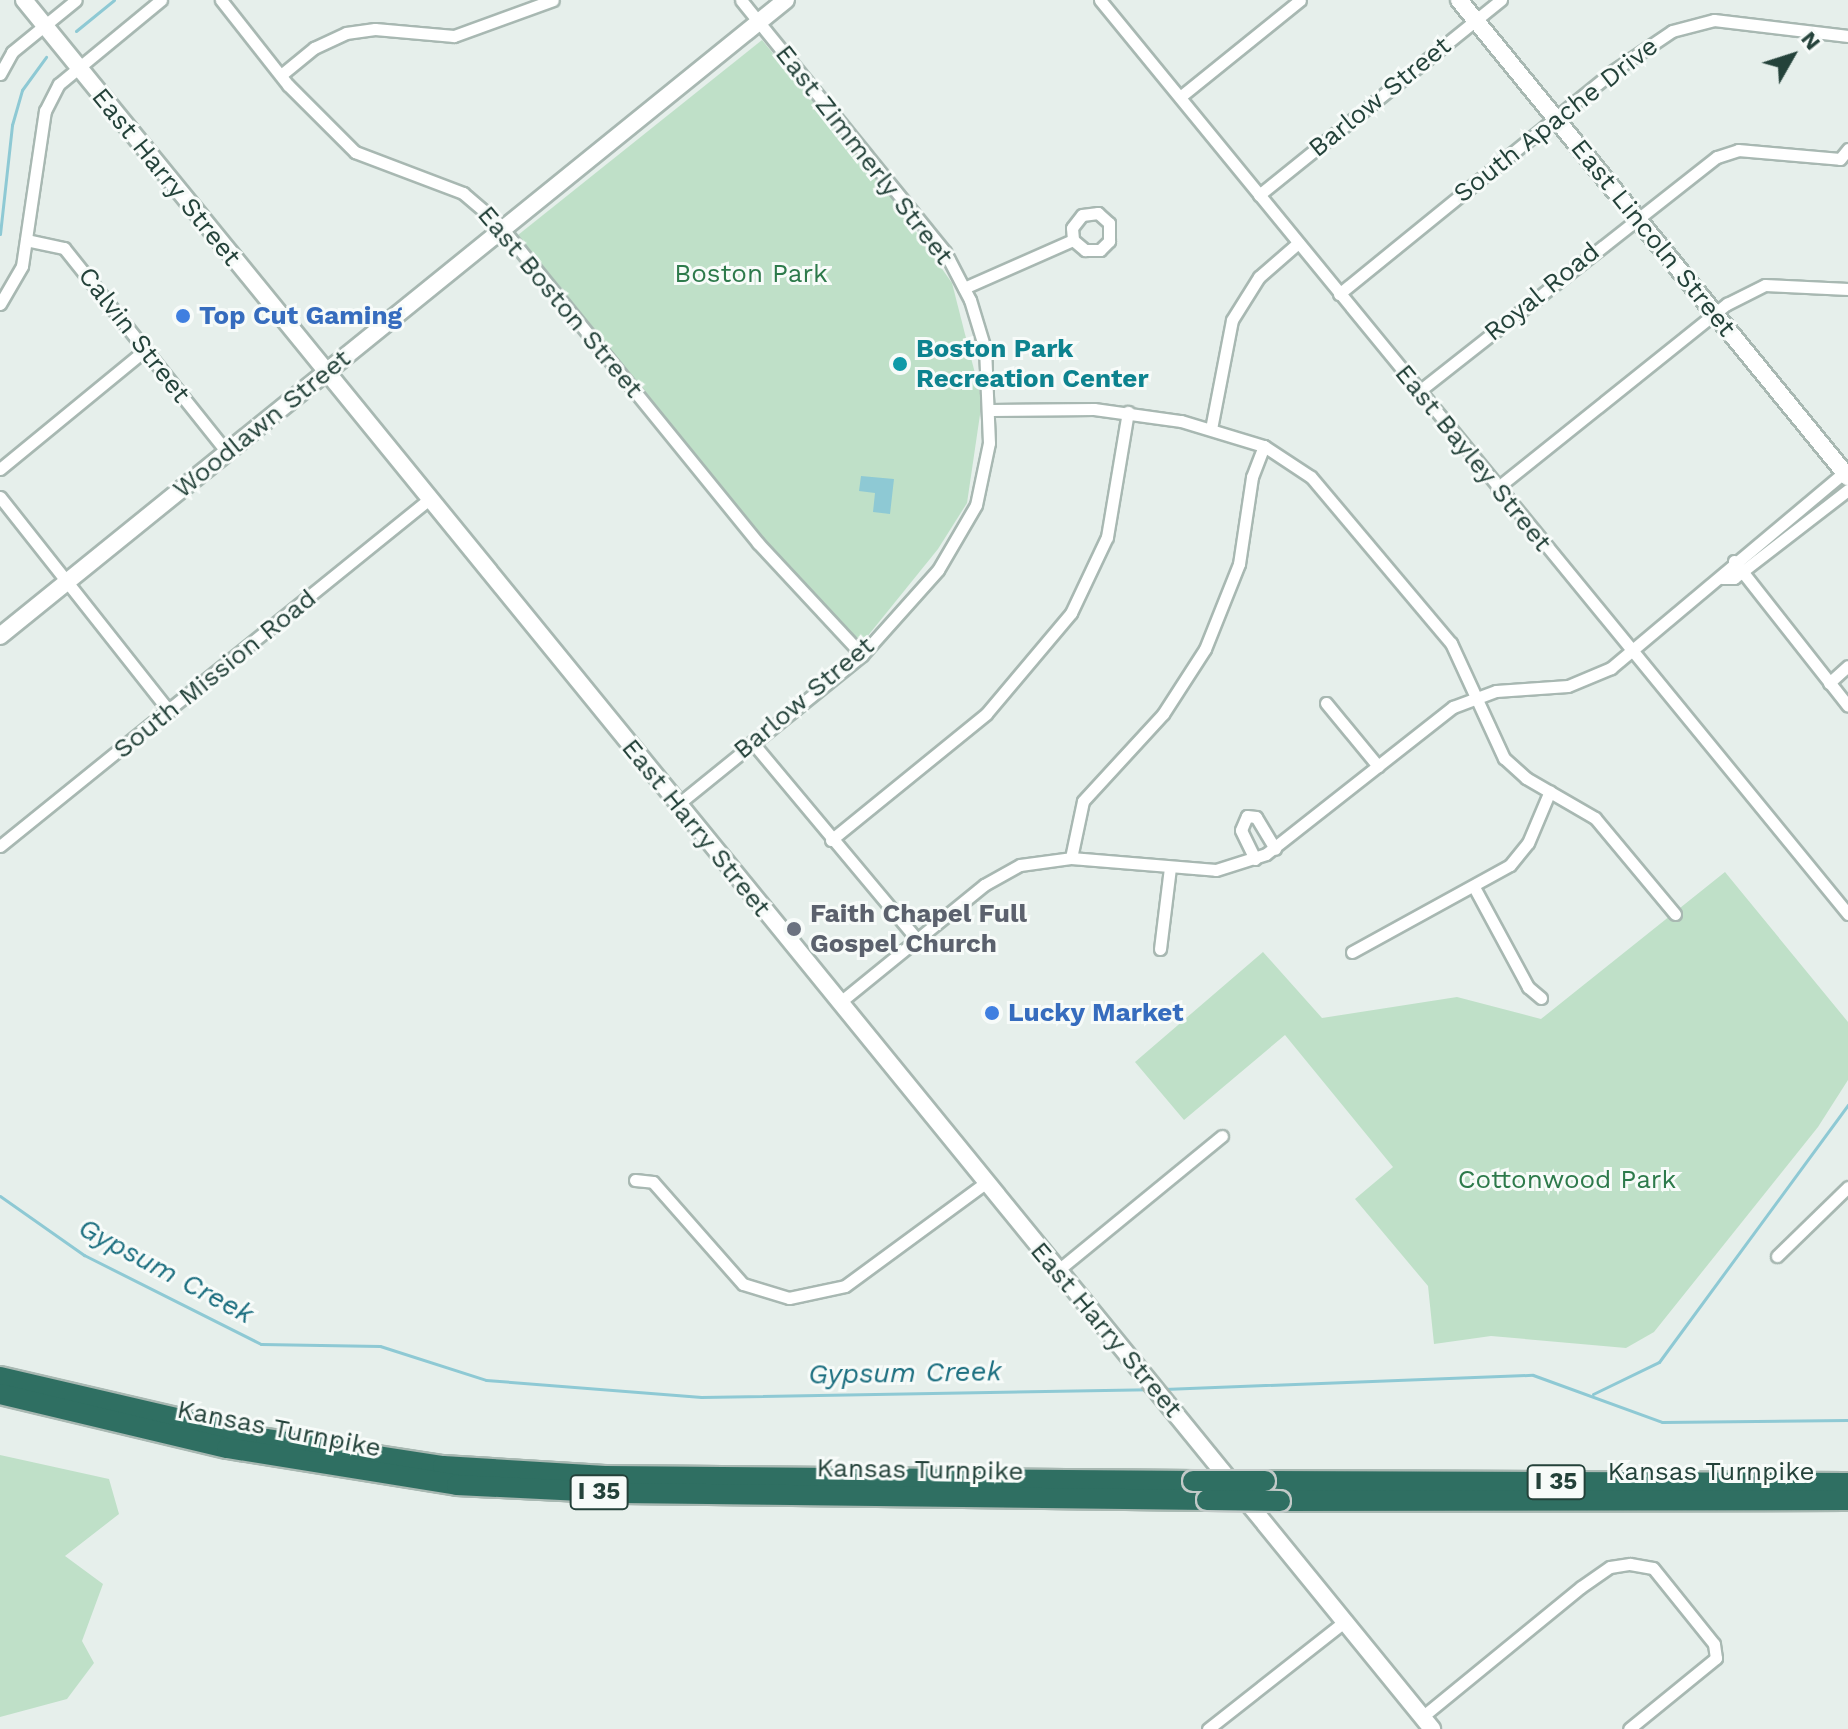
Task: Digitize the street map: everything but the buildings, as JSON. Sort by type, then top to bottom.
[{"type":"highway","name":"Kansas Turnpike","points":[[0,1377],[266,1439],[443,1466],[605,1476],[1848,1483]]},
{"type":"highway","name":"Kansas Turnpike","points":[[0,1394],[227,1448],[457,1485],[622,1493],[1280,1501],[1848,1500]]},
{"type":"main road","name":"East Harry Street","points":[[24,0],[324,374],[1427,1723]]},
{"type":"main road","name":"Woodlawn Street","points":[[0,636],[786,0]]},
{"type":"main road","name":"East Lincoln Street","points":[[1459,0],[1847,473]]},
{"type":"street","points":[[0,74],[12,52],[76,0]]},
{"type":"street","points":[[0,304],[22,266],[45,111],[59,84],[161,0]]},
{"type":"street","name":"East Boston Street","points":[[221,0],[281,75],[355,152],[463,193],[503,229],[766,552],[862,655]]},
{"type":"street","points":[[281,75],[314,48],[346,33],[375,29],[454,36],[553,0]]},
{"type":"street","name":"East Zimmerly Street","points":[[741,0],[945,252],[964,288],[985,349],[991,410]]},
{"type":"street","name":"East Bayley Street","points":[[1100,0],[1848,914]]},
{"type":"street","points":[[1180,97],[1300,0]]},
{"type":"street","name":"Barlow Street","points":[[1259,195],[1501,0]]},
{"type":"street","name":"South Apache Drive","points":[[1339,294],[1650,44],[1688,24],[1730,21],[1848,36]]},
{"type":"street","name":"Royal Road","points":[[1418,392],[1696,169],[1738,150],[1846,153]]},
{"type":"street","name":"Calvin Street","points":[[26,240],[64,248],[227,452]]},
{"type":"street","points":[[964,288],[1073,240]]},
{"type":"street","points":[[1211,429],[1232,320],[1259,277],[1298,243]]},
{"type":"street","points":[[1497,488],[1715,314],[1765,285],[1848,289]]},
{"type":"street","points":[[0,469],[145,350]]},
{"type":"street","points":[[991,410],[1128,412],[1211,429],[1264,446],[1311,477],[1349,516],[1451,643],[1504,758],[1595,818],[1675,914]]},
{"type":"street","name":"Barlow Street","points":[[677,805],[862,655],[938,570],[976,505],[991,410]]},
{"type":"street","points":[[831,840],[993,709],[1071,613],[1107,537],[1128,412]]},
{"type":"street","points":[[1071,858],[1083,801],[1163,714],[1205,649],[1239,564],[1252,477],[1264,446]]},
{"type":"street","points":[[839,1003],[1007,871],[1071,858],[1216,870],[1255,859],[1275,849],[1443,713],[1474,697],[1568,686],[1601,673],[1632,653],[1722,578],[1734,561],[1847,473]]},
{"type":"street","points":[[1722,578],[1734,578],[1848,490]]},
{"type":"street","points":[[0,497],[169,711]]},
{"type":"street","name":"South Mission Road","points":[[0,846],[428,500]]},
{"type":"street","points":[[1734,561],[1848,706]]},
{"type":"street","points":[[1829,683],[1848,666]]},
{"type":"street","points":[[1326,703],[1378,766]]},
{"type":"street","points":[[752,742],[917,939]]},
{"type":"street","points":[[1352,952],[1474,887],[1520,854],[1550,791]]},
{"type":"street","points":[[1255,859],[1241,830],[1243,819],[1252,815],[1275,849]]},
{"type":"street","points":[[1160,949],[1170,868]]},
{"type":"street","points":[[1474,887],[1528,987],[1541,998]]},
{"type":"street","points":[[1057,1271],[1222,1136]]},
{"type":"street","points":[[635,1180],[653,1182],[743,1284],[789,1298],[845,1286],[985,1183]]},
{"type":"street","points":[[1777,1256],[1848,1187]]},
{"type":"street","points":[[1427,1723],[1581,1587],[1610,1567],[1630,1564],[1653,1568],[1714,1644],[1716,1658],[1629,1729]]},
{"type":"street","points":[[1208,1729],[1345,1621]]},
{"type":"green space","name":"Boston Park","points":[[762,40],[893,199],[952,283],[982,401],[967,503],[938,549],[862,643],[795,577],[518,235]]},
{"type":"green space","name":"Cottonwood Park","points":[[1725,872],[1848,1022],[1848,1080],[1818,1127],[1654,1332],[1626,1348],[1491,1336],[1434,1344],[1428,1286],[1355,1199],[1393,1167],[1285,1035],[1184,1120],[1135,1062],[1263,952],[1322,1018],[1457,997],[1541,1019]]},
{"type":"green space","points":[[0,1455],[109,1479],[119,1514],[65,1556],[103,1584],[82,1641],[94,1663],[67,1699],[0,1717]]},
{"type":"water","points":[[861,476],[894,479],[890,514],[873,512],[875,493],[859,491]]},
{"type":"waterway","points":[[76,31],[114,0]]},
{"type":"waterway","points":[[0,234],[12,125],[22,90],[46,57]]},
{"type":"waterway","points":[[1593,1394],[1659,1362],[1848,1105]]},
{"type":"waterway","name":"Gypsum Creek","points":[[0,1196],[84,1255],[261,1344],[380,1346],[486,1380],[701,1397],[1149,1389]]},
{"type":"waterway","name":"Gypsum Creek","points":[[1164,1389],[1533,1375],[1662,1422],[1848,1420]]},
{"type":"place","name":"Top Cut Gaming","points":[[183,316]]},
{"type":"place","name":"Boston Park Recreation Center","points":[[900,364]]},
{"type":"place","name":"Faith Chapel Full Gospel Church","points":[[794,929]]},
{"type":"place","name":"Lucky Market","points":[[992,1013]]}]
